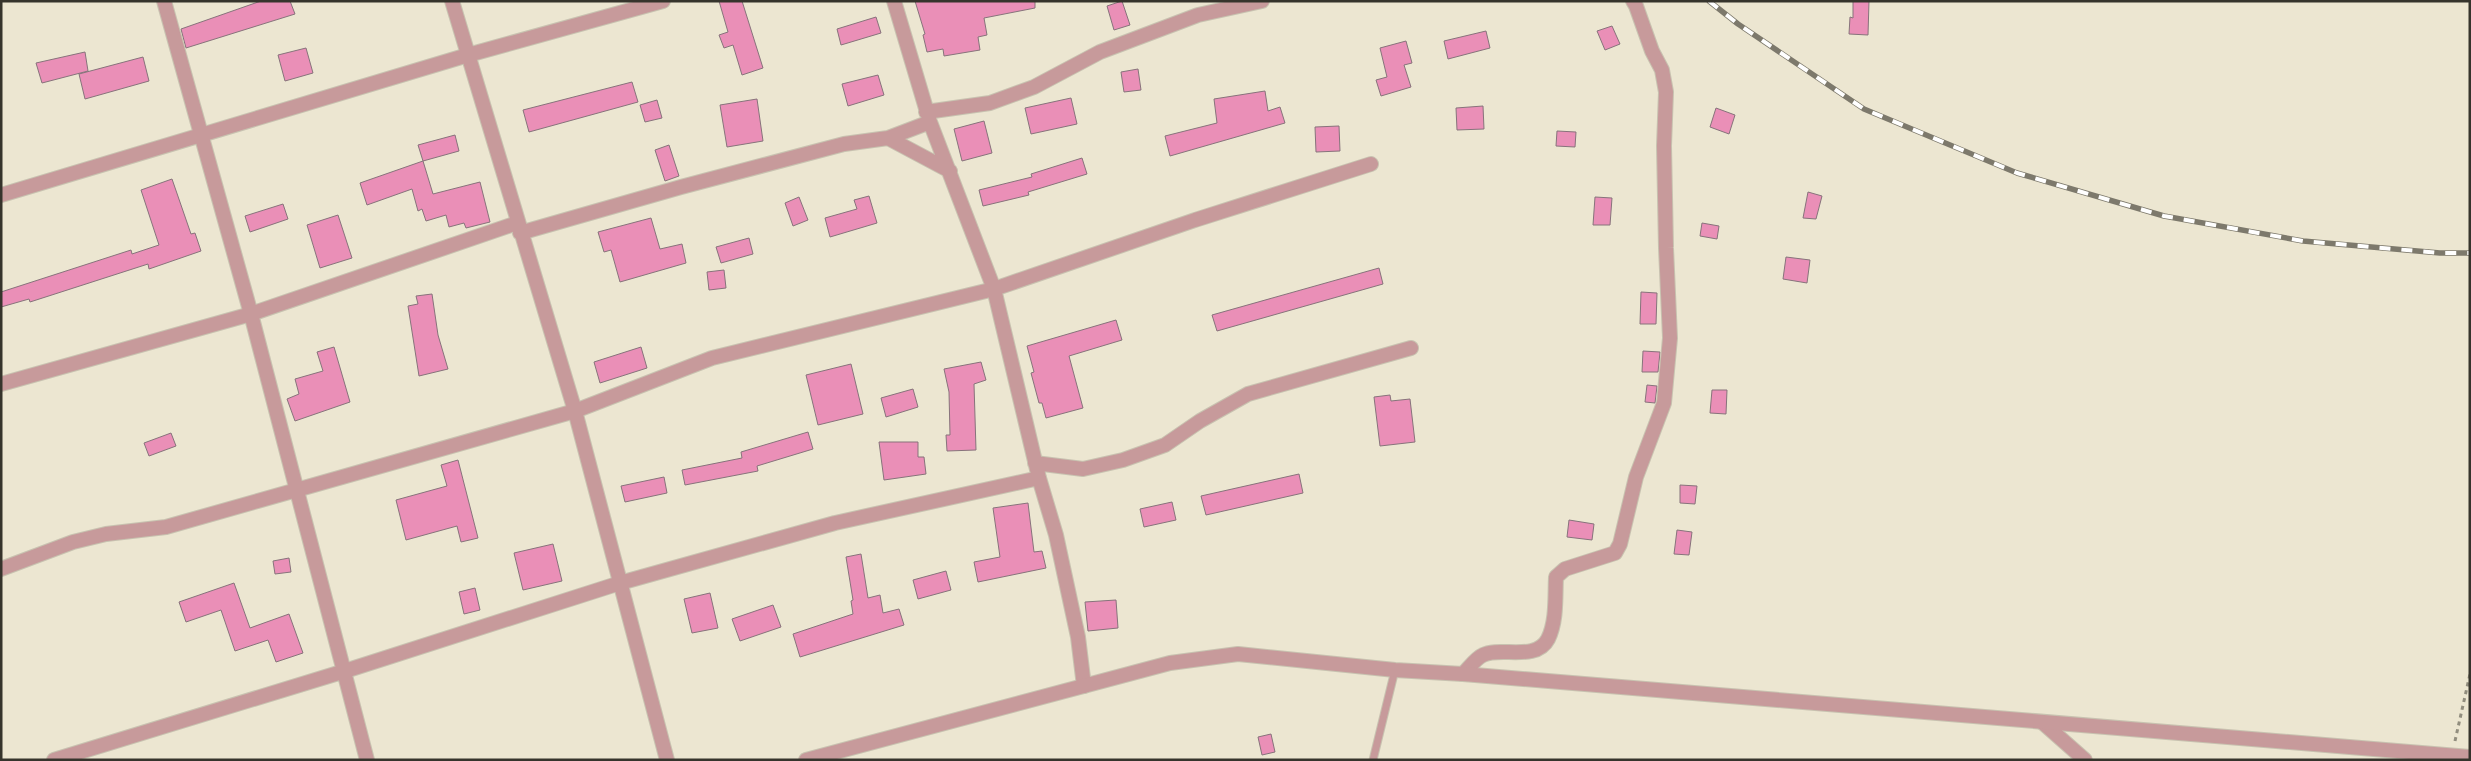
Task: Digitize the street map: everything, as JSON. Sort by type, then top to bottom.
[{"type":"street","points":[[164,1],[252,314],[367,760]]},
{"type":"street","points":[[452,1],[518,228],[575,411],[667,760]]},
{"type":"street","points":[[1,195],[468,55],[662,1]]},
{"type":"street","points":[[894,1],[928,117],[994,289],[1035,463],[1056,535],[1078,637],[1084,686]]},
{"type":"street","points":[[1,384],[252,314],[518,228],[844,144],[888,138],[928,117],[990,103],[1034,87],[1109,48],[1198,15],[1262,1]]},
{"type":"street","points":[[1463,674],[1483,655],[1494,652],[1508,654],[1541,648],[1548,640],[1553,624],[1556,577],[1565,569],[1615,553],[1620,544],[1636,477],[1664,403],[1670,338],[1665,230],[1664,146],[1666,92],[1662,70],[1652,51],[1632,1]]},
{"type":"street","points":[[888,138],[950,171]]},
{"type":"street","points":[[1,569],[73,542],[106,534],[166,527],[575,411],[712,358],[994,289],[1195,220],[1371,164]]},
{"type":"street","points":[[1035,463],[1083,469],[1123,460],[1165,445],[1200,421],[1248,394],[1411,348]]},
{"type":"street","points":[[54,760],[345,671],[620,583],[835,523],[1039,478]]},
{"type":"street","points":[[806,760],[1170,663],[1238,654],[1395,670],[1463,674],[2469,758]]},
{"type":"street","points":[[2042,722],[2085,760]]},
{"type":"lane","points":[[1373,760],[1395,670]]},
{"type":"path","points":[[2452,756],[2470,674]]},
{"type":"building","points":[[261,1],[290,1],[295,14],[186,48],[181,29]]},
{"type":"building","points":[[719,1],[742,1],[763,68],[742,75],[733,45],[724,48],[719,35],[728,32]]},
{"type":"building","points":[[915,1],[1035,1],[1035,8],[984,18],[987,35],[978,37],[980,50],[944,56],[943,49],[927,52],[923,35],[925,34]]},
{"type":"building","points":[[1122,1],[1130,25],[1114,30],[1107,6]]},
{"type":"building","points":[[1853,1],[1869,1],[1868,35],[1849,34],[1850,17],[1853,18]]},
{"type":"building","points":[[876,17],[881,33],[841,45],[837,29]]},
{"type":"building","points":[[1612,26],[1620,44],[1605,50],[1597,31]]},
{"type":"building","points":[[1486,31],[1490,48],[1448,59],[1444,41]]},
{"type":"building","points":[[1406,41],[1412,63],[1404,65],[1411,87],[1381,96],[1376,80],[1387,77],[1380,48]]},
{"type":"building","points":[[306,48],[313,73],[285,81],[278,55]]},
{"type":"building","points":[[85,52],[88,71],[42,83],[36,63]]},
{"type":"building","points":[[143,57],[149,81],[85,99],[79,74]]},
{"type":"building","points":[[1138,69],[1141,90],[1124,92],[1121,72]]},
{"type":"building","points":[[878,75],[884,95],[848,106],[842,84]]},
{"type":"building","points":[[632,82],[638,102],[529,132],[523,110]]},
{"type":"building","points":[[1265,91],[1268,111],[1280,107],[1285,123],[1170,156],[1165,136],[1217,123],[1214,99]]},
{"type":"building","points":[[1071,98],[1077,124],[1031,134],[1025,108]]},
{"type":"building","points":[[757,99],[763,141],[727,147],[720,105]]},
{"type":"building","points":[[657,100],[662,118],[645,122],[640,105]]},
{"type":"building","points":[[1483,106],[1484,129],[1457,130],[1456,108]]},
{"type":"building","points":[[1716,108],[1735,115],[1729,134],[1710,127]]},
{"type":"building","points":[[984,121],[992,153],[962,161],[954,129]]},
{"type":"building","points":[[1339,126],[1340,151],[1316,152],[1315,127]]},
{"type":"building","points":[[1557,131],[1576,132],[1575,147],[1556,146]]},
{"type":"building","points":[[455,135],[459,151],[423,161],[418,145]]},
{"type":"building","points":[[669,145],[679,176],[665,181],[655,150]]},
{"type":"building","points":[[1082,158],[1087,174],[1028,192],[1029,195],[983,206],[979,190],[1032,177],[1031,174]]},
{"type":"building","points":[[423,161],[433,194],[480,182],[490,222],[466,228],[464,223],[449,227],[446,215],[426,221],[422,209],[418,211],[412,189],[367,205],[360,183]]},
{"type":"building","points":[[172,179],[191,234],[195,233],[201,251],[149,269],[148,264],[30,302],[29,299],[1,307],[1,292],[131,250],[132,254],[159,245],[141,190]]},
{"type":"building","points":[[1808,192],[1822,196],[1816,219],[1803,218]]},
{"type":"building","points":[[869,196],[877,223],[830,237],[825,218],[857,209],[854,200]]},
{"type":"building","points":[[799,197],[808,220],[793,226],[785,203]]},
{"type":"building","points":[[1595,197],[1612,198],[1610,225],[1593,225]]},
{"type":"building","points":[[283,204],[288,219],[250,232],[245,216]]},
{"type":"building","points":[[338,215],[352,258],[320,268],[307,225]]},
{"type":"building","points":[[651,218],[660,249],[682,244],[686,263],[620,282],[611,250],[604,252],[598,232]]},
{"type":"building","points":[[1702,223],[1719,226],[1717,239],[1700,236]]},
{"type":"building","points":[[749,238],[753,254],[721,263],[716,247]]},
{"type":"building","points":[[1786,257],[1810,260],[1807,283],[1783,279]]},
{"type":"building","points":[[1379,268],[1383,284],[1217,331],[1212,315]]},
{"type":"building","points":[[724,270],[726,288],[709,290],[707,272]]},
{"type":"building","points":[[1641,292],[1657,293],[1656,324],[1640,324]]},
{"type":"building","points":[[432,294],[438,335],[448,369],[419,376],[408,306],[418,304],[416,296]]},
{"type":"building","points":[[1116,320],[1122,340],[1069,356],[1083,408],[1046,418],[1042,403],[1039,403],[1031,373],[1034,372],[1027,346]]},
{"type":"building","points":[[334,347],[350,402],[295,421],[287,399],[299,394],[295,379],[323,371],[317,352]]},
{"type":"building","points":[[641,347],[647,368],[600,383],[594,362]]},
{"type":"building","points":[[1643,351],[1660,352],[1658,372],[1642,372]]},
{"type":"building","points":[[981,362],[986,380],[974,384],[976,450],[947,451],[946,435],[950,435],[949,392],[944,369]]},
{"type":"building","points":[[851,364],[863,414],[818,425],[806,375]]},
{"type":"building","points":[[1647,385],[1657,386],[1655,403],[1645,402]]},
{"type":"building","points":[[913,389],[918,407],[886,417],[881,398]]},
{"type":"building","points":[[1712,390],[1727,390],[1726,414],[1710,413]]},
{"type":"building","points":[[1390,395],[1391,401],[1410,399],[1415,442],[1380,446],[1374,397]]},
{"type":"building","points":[[808,432],[813,449],[757,466],[758,471],[685,485],[682,470],[742,458],[741,452]]},
{"type":"building","points":[[171,433],[176,446],[149,456],[144,443]]},
{"type":"building","points":[[879,442],[918,442],[918,457],[924,457],[926,474],[884,480]]},
{"type":"building","points":[[458,460],[478,538],[461,542],[457,526],[406,540],[396,500],[447,486],[441,465]]},
{"type":"building","points":[[1299,474],[1303,493],[1206,515],[1201,496]]},
{"type":"building","points":[[664,477],[667,493],[625,502],[621,486]]},
{"type":"building","points":[[1680,485],[1697,486],[1695,504],[1680,503]]},
{"type":"building","points":[[1172,502],[1176,520],[1144,527],[1140,509]]},
{"type":"building","points":[[1028,503],[1034,552],[1042,551],[1046,568],[978,582],[974,562],[1000,557],[993,508]]},
{"type":"building","points":[[1569,520],[1594,524],[1592,540],[1567,537]]},
{"type":"building","points":[[1677,530],[1692,532],[1689,555],[1674,554]]},
{"type":"building","points":[[553,544],[562,581],[523,590],[514,553]]},
{"type":"building","points":[[861,554],[868,598],[880,595],[883,613],[899,609],[904,625],[800,657],[793,634],[853,614],[851,601],[853,600],[846,557]]},
{"type":"building","points":[[289,558],[291,572],[275,574],[273,561]]},
{"type":"building","points":[[946,571],[951,590],[918,599],[913,580]]},
{"type":"building","points":[[234,583],[250,628],[289,614],[303,653],[276,662],[268,640],[235,651],[221,610],[186,622],[179,602]]},
{"type":"building","points":[[475,588],[480,610],[464,614],[459,592]]},
{"type":"building","points":[[710,593],[718,628],[692,633],[684,599]]},
{"type":"building","points":[[1116,600],[1118,628],[1088,631],[1085,602]]},
{"type":"building","points":[[773,605],[781,627],[740,641],[732,619]]},
{"type":"building","points":[[1271,734],[1275,752],[1262,755],[1258,737]]},
{"type":"railway","points":[[1709,1],[1738,24],[1864,109],[2017,173],[2164,216],[2303,241],[2440,253],[2470,253]]}]
